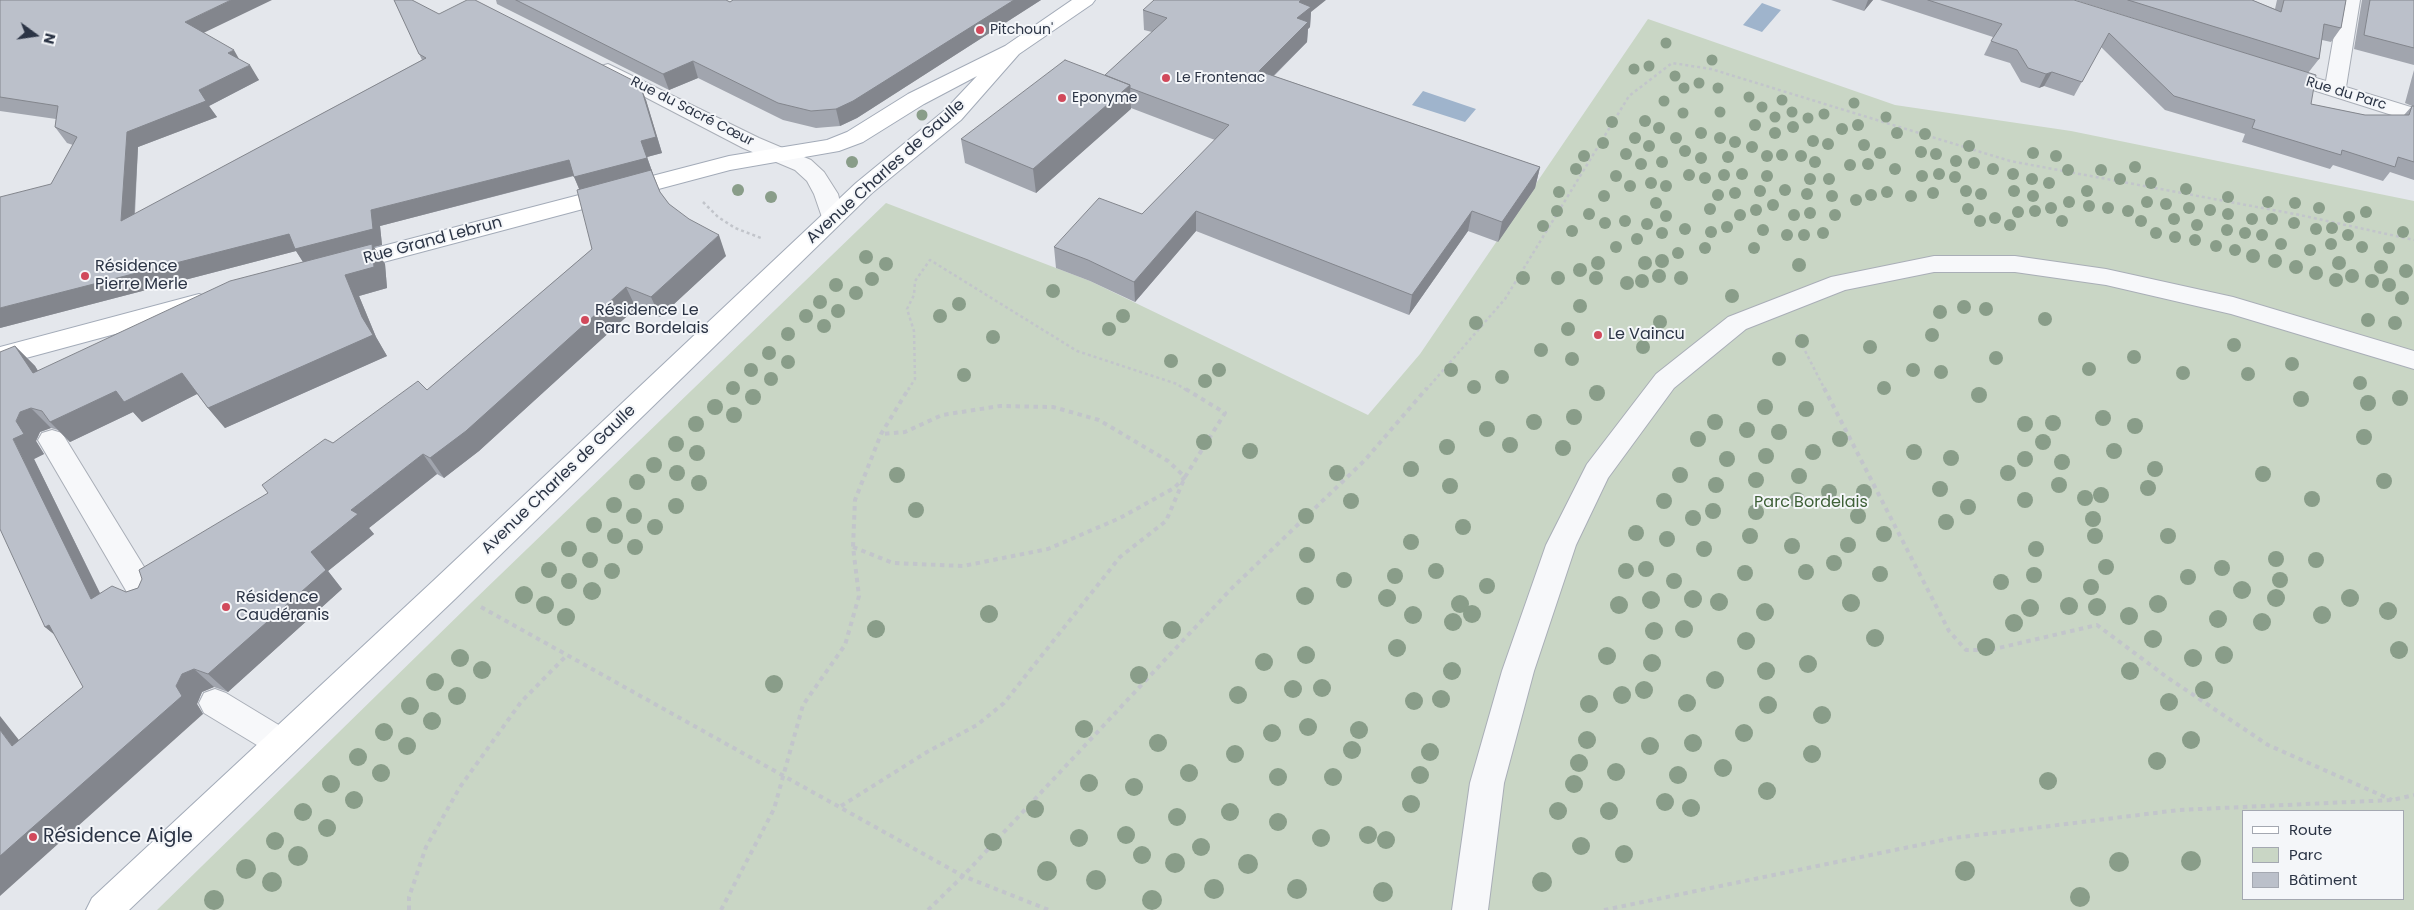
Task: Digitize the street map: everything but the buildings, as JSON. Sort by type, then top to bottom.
[{"type":"main road","name":"Avenue Charles de Gaulle","points":[[781,155],[812,150],[855,137],[916,99],[1012,50],[1085,0]]},
{"type":"main road","name":"Avenue Charles de Gaulle","points":[[104,910],[444,590],[864,188],[953,115],[1012,50]]},
{"type":"main road","name":"Rue Grand Lebrun","points":[[316,272],[729,163],[781,155]]},
{"type":"main road","points":[[0,356],[220,297]]},
{"type":"street","points":[[2335,90],[2350,0]]},
{"type":"street","name":"Rue du Sacré Cœur","points":[[594,62],[751,143],[803,165],[816,177],[826,194],[832,218]]},
{"type":"street","name":"Rue du Parc","points":[[2259,66],[2414,115]]},
{"type":"street","points":[[1470,910],[1487,783],[1518,671],[1561,546],[1597,472],[1665,381],[1737,323],[1840,283],[1934,264],[2015,264],[2106,277],[2233,306],[2414,360]]},
{"type":"street","points":[[52,440],[146,597]]},
{"type":"street","points":[[215,703],[281,743]]},
{"type":"path","points":[[928,910],[963,876],[1232,588],[1365,460],[1506,299],[1629,96],[1672,63],[1711,70],[2010,161],[2300,215],[2414,240]]},
{"type":"path","points":[[721,910],[774,808],[803,704],[845,646],[859,596],[852,547],[855,500],[881,434],[915,379],[914,332],[907,309],[914,295],[915,281],[930,260],[1077,351],[1177,384],[1225,413],[1185,477],[1166,521],[1120,557],[1004,703],[977,725],[927,752],[841,806]]},
{"type":"path","points":[[1782,306],[1949,631],[1966,650],[1990,650],[2097,625],[2168,678],[2268,745],[2392,800]]},
{"type":"path","points":[[881,434],[905,432],[942,415],[1000,406],[1053,407],[1098,420],[1168,461],[1185,477]]},
{"type":"path","points":[[852,547],[893,562],[963,566],[1048,550],[1120,518],[1174,488],[1185,477]]},
{"type":"path","points":[[444,590],[472,602],[783,776],[841,806],[963,876],[1049,910]]},
{"type":"path","points":[[409,910],[409,897],[426,847],[460,787],[521,702],[566,656]]},
{"type":"path","points":[[1604,910],[1953,838],[2179,810],[2392,800],[2414,795]]},
{"type":"green space","name":"Parc Bordelais","points":[[1648,19],[1895,105],[2071,131],[2414,201],[2414,910],[157,910],[472,602],[886,203],[1090,281],[1368,415],[1420,354]]},
{"type":"water","points":[[1762,3],[1781,10],[1762,32],[1743,25]]},
{"type":"water","points":[[1423,91],[1476,109],[1465,122],[1412,105]]},
{"type":"place","name":"Pitchoun'","points":[[980,30]]},
{"type":"place","name":"Le Frontenac","points":[[1166,78]]},
{"type":"place","name":"Eponyme","points":[[1062,98]]},
{"type":"place","name":"Résidence Pierre Merle","points":[[85,276]]},
{"type":"place","name":"Résidence Le Parc Bordelais","points":[[585,320]]},
{"type":"place","name":"Le Vaincu","points":[[1598,335]]},
{"type":"place","name":"Résidence Caudéranis","points":[[226,607]]},
{"type":"place","name":"Résidence Aigle","points":[[33,837]]}]
